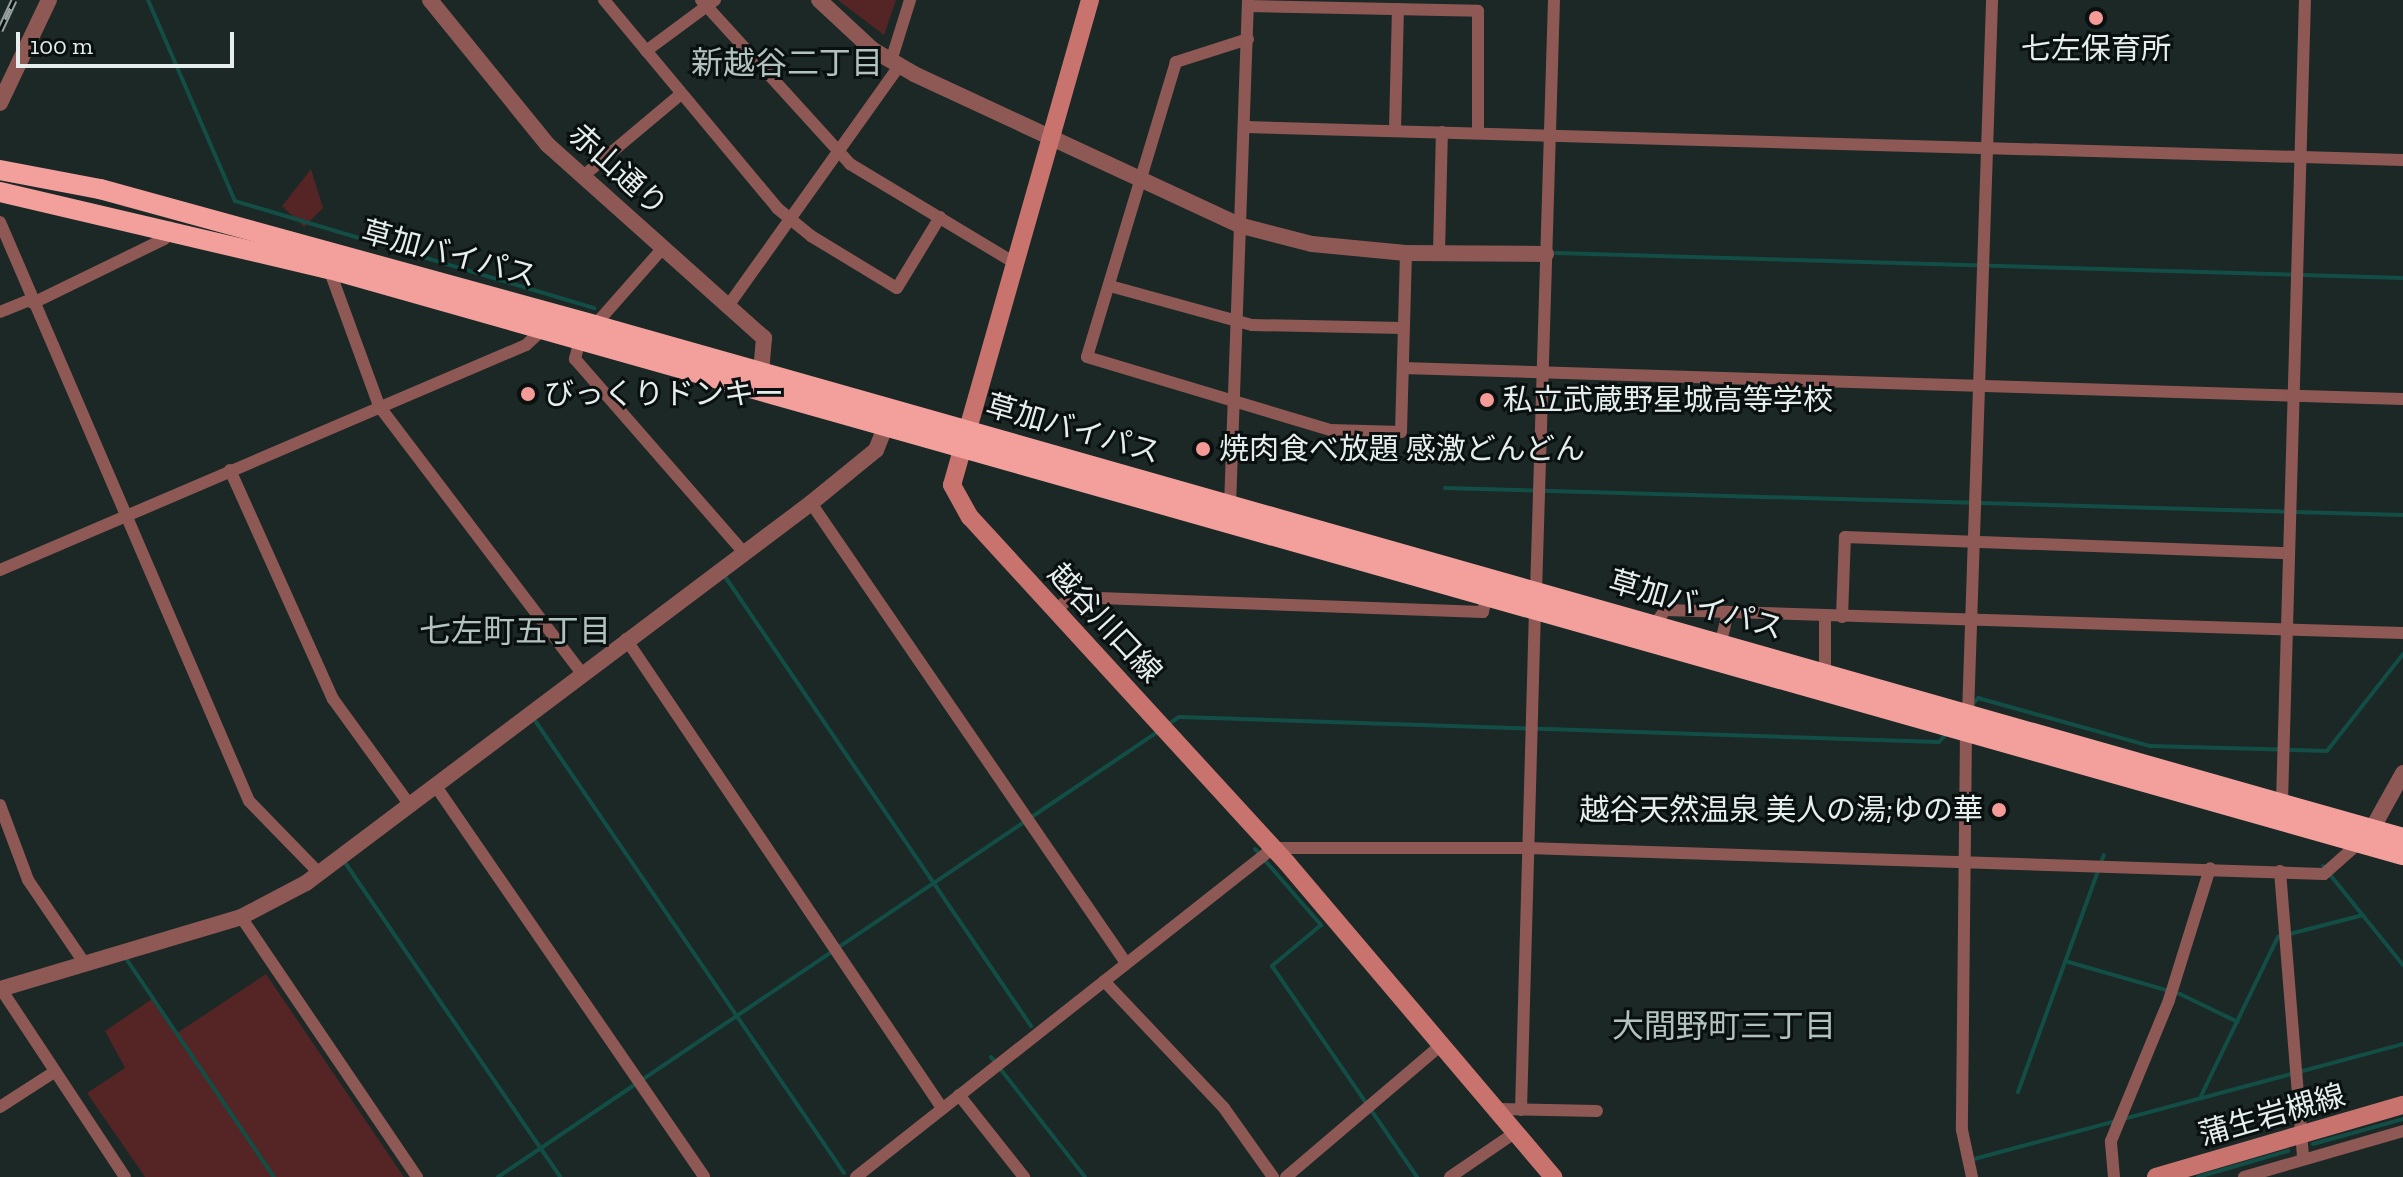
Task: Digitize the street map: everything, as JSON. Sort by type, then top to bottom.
[{"type":"highway","name":"草加バイパス","points":[[0,170],[100,189],[595,325],[761,372],[889,418]]},
{"type":"highway","name":"草加バイパス","points":[[0,192],[170,228],[580,340],[889,418],[1486,597],[1535,600],[1655,624],[1721,642],[1825,672],[1967,724],[2282,802],[2366,836],[2403,855]]},
{"type":"highway","name":"草加バイパス","points":[[961,438],[1230,506],[1535,600],[2366,836],[2403,838]]},
{"type":"main road","name":"越谷川口線","points":[[1090,0],[961,438],[952,485],[959,502],[1273,848],[1553,1177]]},
{"type":"main road","name":"蒲生岩槻線","points":[[2156,1177],[2403,1105]]},
{"type":"street","points":[[0,103],[49,0]]},
{"type":"street","name":"赤山通り","points":[[430,0],[516,113],[582,177],[764,338],[761,372]]},
{"type":"street","points":[[604,0],[788,221],[897,288],[940,217]]},
{"type":"street","points":[[819,0],[895,63],[1242,226],[1312,244],[1406,253],[1546,254]]},
{"type":"street","points":[[728,306],[837,153],[895,63],[910,0]]},
{"type":"street","points":[[1521,1110],[1554,0]]},
{"type":"street","points":[[1972,1177],[1962,1130],[1967,724],[1982,387],[1992,0]]},
{"type":"street","points":[[2282,802],[2305,0]]},
{"type":"street","points":[[646,51],[707,2],[837,153],[1013,262]]},
{"type":"street","points":[[1230,506],[1238,402],[1248,3],[1478,11],[1478,133]]},
{"type":"street","points":[[1395,130],[1398,9]]},
{"type":"street","points":[[1248,39],[1176,62],[1087,357],[1330,430],[1401,432],[1406,253]]},
{"type":"street","points":[[582,177],[681,94]]},
{"type":"street","points":[[1246,127],[2403,160]]},
{"type":"street","points":[[1439,252],[1442,132]]},
{"type":"street","points":[[0,222],[249,801],[319,873]]},
{"type":"street","points":[[0,312],[32,301],[164,239],[170,228]]},
{"type":"street","points":[[595,325],[662,249]]},
{"type":"street","points":[[329,269],[379,406],[581,672]]},
{"type":"street","points":[[1110,286],[1239,323],[1403,328]]},
{"type":"street","points":[[0,570],[526,345],[543,329]]},
{"type":"street","points":[[580,340],[575,359],[745,554]]},
{"type":"street","points":[[1403,368],[2403,399]]},
{"type":"street","points":[[125,1177],[0,989],[241,917],[319,873],[581,672],[811,503],[876,450],[889,418]]},
{"type":"street","points":[[230,470],[333,699],[409,804]]},
{"type":"street","points":[[811,503],[1126,963]]},
{"type":"street","points":[[1842,617],[1845,537],[1975,545],[2289,553]]},
{"type":"street","points":[[1056,610],[1071,597],[1483,612],[1486,597]]},
{"type":"street","points":[[1655,624],[1665,610],[2403,633]]},
{"type":"street","points":[[1721,642],[1728,612]]},
{"type":"street","points":[[1825,616],[1825,672]]},
{"type":"street","points":[[626,639],[942,1108]]},
{"type":"street","points":[[856,1177],[1273,848],[1527,848],[2335,871],[2366,836],[2403,773]]},
{"type":"street","points":[[435,785],[704,1177]]},
{"type":"street","points":[[0,805],[28,880],[85,964]]},
{"type":"street","points":[[2114,1177],[2111,1141],[2169,1000],[2210,868]]},
{"type":"street","points":[[2280,871],[2303,1158]]},
{"type":"street","points":[[241,917],[417,1177]]},
{"type":"street","points":[[1104,981],[1224,1108],[1273,1177]]},
{"type":"street","points":[[1286,1177],[1442,1044]]},
{"type":"street","points":[[0,1107],[54,1072]]},
{"type":"street","points":[[959,1095],[1024,1177]]},
{"type":"street","points":[[1497,1109],[1597,1111]]},
{"type":"street","points":[[2244,1177],[2403,1131]]},
{"type":"street","points":[[1450,1177],[1516,1132]]},
{"type":"shaded area","points":[[896,0],[884,35],[839,1]]},
{"type":"shaded area","points":[[311,169],[323,208],[304,227],[282,206]]},
{"type":"shaded area","points":[[266,974],[404,1177],[145,1177],[87,1093],[125,1068],[105,1031],[152,999],[177,1033]]},
{"type":"waterway","points":[[148,0],[235,201],[594,308]]},
{"type":"waterway","points":[[1556,253],[2403,278]]},
{"type":"waterway","points":[[1445,488],[2403,515]]},
{"type":"waterway","points":[[726,578],[1031,1026]]},
{"type":"waterway","points":[[1971,706],[1978,698],[2150,746],[2327,751],[2403,654]]},
{"type":"waterway","points":[[1166,726],[1179,717],[1939,742],[1947,733]]},
{"type":"waterway","points":[[536,722],[844,1173]]},
{"type":"waterway","points":[[498,1177],[1159,731]]},
{"type":"waterway","points":[[1255,849],[1321,925],[1272,966],[1417,1177]]},
{"type":"waterway","points":[[2018,1092],[2104,855]]},
{"type":"waterway","points":[[346,864],[560,1177]]},
{"type":"waterway","points":[[2323,866],[2403,965]]},
{"type":"waterway","points":[[2201,1096],[2278,937],[2363,915]]},
{"type":"waterway","points":[[127,960],[274,1177]]},
{"type":"waterway","points":[[2065,961],[2180,994],[2238,1022]]},
{"type":"waterway","points":[[1974,1159],[2403,1044]]},
{"type":"waterway","points":[[991,1057],[1085,1177]]},
{"type":"waterway","points":[[2313,1144],[2403,1119]]},
{"type":"waterway","points":[[2198,1177],[2288,1151]]},
{"type":"railway","points":[[0,30],[14,0]]},
{"type":"place","name":"七左保育所","points":[[2096,18]]},
{"type":"place","name":"びっくりドンキー","points":[[528,394]]},
{"type":"place","name":"私立武蔵野星城高等学校","points":[[1487,400]]},
{"type":"place","name":"焼肉食べ放題 感激どんどん","points":[[1203,449]]},
{"type":"place","name":"越谷天然温泉 美人の湯;ゆの華","points":[[1999,810]]},
{"type":"district","name":"新越谷二丁目","points":[[787,63]]},
{"type":"district","name":"七左町五丁目","points":[[515,631]]},
{"type":"district","name":"大間野町三丁目","points":[[1724,1026]]}]
